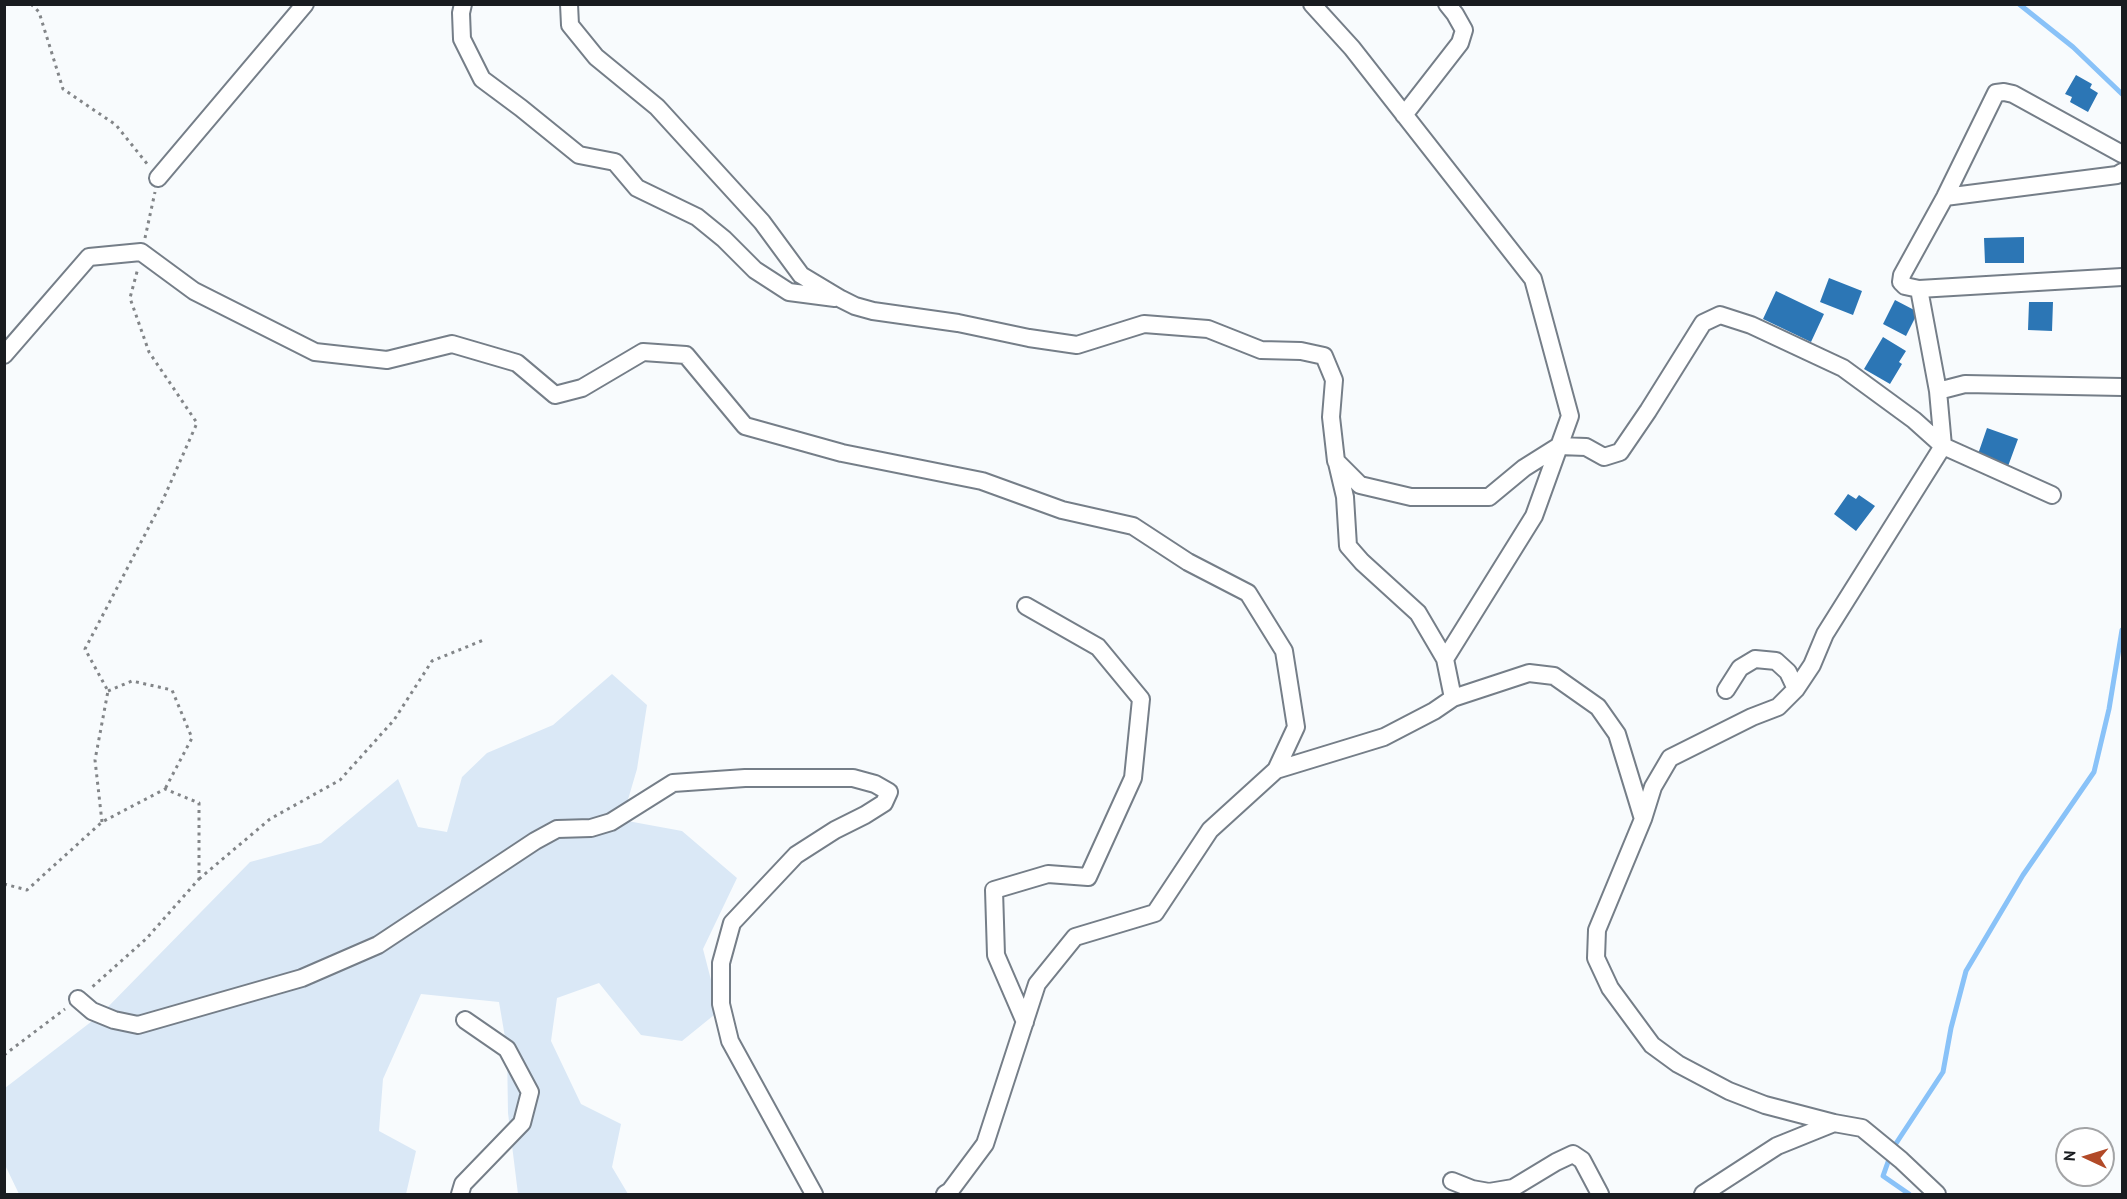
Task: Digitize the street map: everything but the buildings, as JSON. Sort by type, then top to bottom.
[{"type":"street","points":[[158,178],[305,4]]},
{"type":"street","points":[[463,4],[462,39],[482,79],[579,155],[615,162],[637,189],[697,218],[724,239],[755,270],[789,292],[841,299]]},
{"type":"street","points":[[569,4],[570,24],[596,57],[657,106],[762,222],[801,275],[855,306],[873,311],[958,323],[1029,338],[1077,345],[1144,324],[1208,329],[1261,350],[1301,351],[1324,356],[1334,380],[1331,417],[1336,461],[1345,497],[1348,546],[1362,562],[1418,613],[1445,659],[1453,698]]},
{"type":"street","points":[[1312,4],[1352,48],[1533,279],[1570,416],[1534,516],[1445,659]]},
{"type":"street","points":[[1404,115],[1460,43],[1464,30],[1447,4]]},
{"type":"street","points":[[2122,154],[2013,94],[1996,93],[1945,197],[1902,275],[1901,282],[1905,286],[1919,289],[2122,277]]},
{"type":"street","points":[[1945,197],[2117,175],[2122,172]]},
{"type":"street","points":[[4,355],[89,257],[141,252],[194,291],[315,352],[387,360],[452,344],[517,363],[555,395],[582,388],[643,352],[686,355],[745,426],[842,453],[982,481],[1062,510],[1133,526],[1188,562],[1248,593],[1284,651],[1296,727],[1276,770],[1210,830],[1155,913],[1075,937],[1037,984],[985,1144],[950,1191],[945,1194]]},
{"type":"street","points":[[1919,289],[1938,391],[1943,446],[1825,634],[1812,665],[1797,689],[1778,707],[1752,717],[1670,758],[1653,787],[1643,819],[1597,930],[1596,958],[1610,988],[1652,1045],[1678,1064],[1730,1091],[1765,1105],[1862,1128],[1937,1194]]},
{"type":"street","points":[[1336,461],[1360,486],[1411,497],[1489,497],[1524,468],[1559,446],[1586,447],[1604,457],[1620,452],[1703,323],[1720,315],[1751,326],[1843,368],[1914,420],[1943,446],[2052,495]]},
{"type":"street","points":[[1938,391],[1965,384],[2122,387]]},
{"type":"street","points":[[1025,1022],[996,955],[994,890],[1048,874],[1088,877],[1133,778],[1141,699],[1098,647],[1026,606]]},
{"type":"street","points":[[1726,690],[1740,668],[1755,658],[1776,661],[1788,672],[1797,689]]},
{"type":"street","points":[[1276,770],[1384,737],[1434,711],[1453,698],[1529,673],[1554,676],[1598,707],[1617,734],[1643,819]]},
{"type":"street","points":[[78,999],[92,1011],[114,1020],[138,1025],[302,978],[378,945],[535,841],[557,829],[591,828],[611,822],[673,783],[744,778],[853,778],[875,784],[889,792],[884,803],[796,855],[732,923],[721,963],[721,1004],[730,1041],[814,1194]]},
{"type":"street","points":[[460,1194],[463,1184],[522,1123],[530,1092],[507,1049],[465,1020]]},
{"type":"street","points":[[1703,1194],[1777,1146],[1834,1123]]},
{"type":"street","points":[[1452,1180],[1472,1189],[1489,1192],[1513,1188],[1573,1154],[1582,1160],[1600,1194]]},
{"type":"path","points":[[31,4],[39,12],[63,89],[116,125],[158,178],[130,298],[149,352],[196,423],[162,502],[85,649],[108,691],[94,760],[102,822]]},
{"type":"path","points":[[4,1055],[78,999],[146,939],[199,879],[270,819],[340,780],[394,720],[432,661],[486,639]]},
{"type":"path","points":[[4,884],[27,890],[102,822],[165,789],[192,738],[172,690],[132,681],[108,691]]},
{"type":"path","points":[[165,789],[199,803],[199,879]]},
{"type":"shaded area","points":[[612,674],[647,705],[637,769],[622,820],[682,831],[737,878],[703,949],[719,1011],[682,1041],[641,1035],[599,983],[557,998],[551,1041],[581,1104],[621,1124],[612,1167],[628,1194],[518,1194],[508,1113],[507,1049],[499,1002],[421,994],[383,1079],[379,1131],[416,1151],[406,1194],[19,1194],[5,1165],[5,1088],[100,1015],[250,862],[321,843],[398,779],[418,827],[447,832],[462,777],[487,753],[553,725]]},
{"type":"waterway","points":[[2019,4],[2073,47],[2122,94]]},
{"type":"waterway","points":[[1909,1194],[1883,1176],[1893,1148],[1943,1072],[1951,1028],[1966,971],[2023,875],[2094,772],[2109,709],[2122,630]]}]
